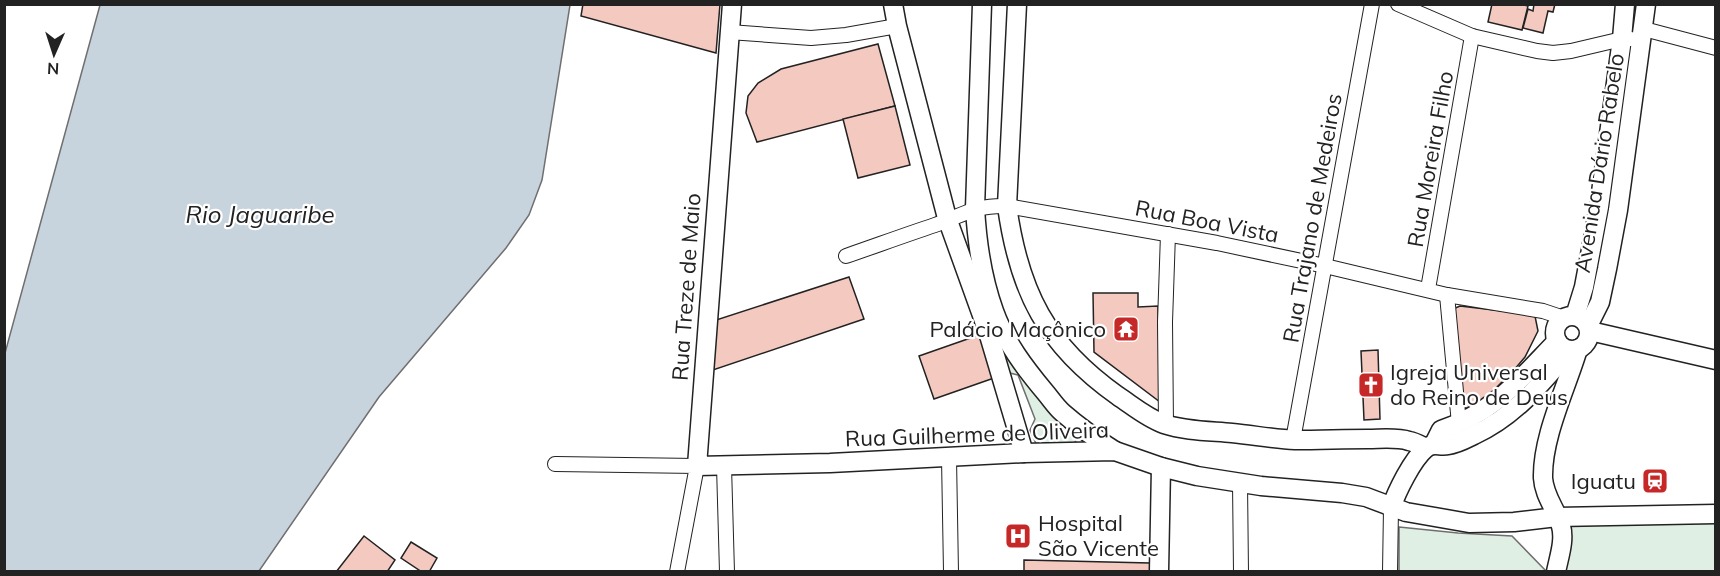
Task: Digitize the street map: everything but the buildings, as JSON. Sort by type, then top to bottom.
[{"type":"main road","name":"Rua Treze de Maio","points":[[697,466],[732,4]]},
{"type":"main road","points":[[893,4],[947,220],[987,332],[1024,453]]},
{"type":"main road","points":[[982,4],[975,208],[977,241],[994,312],[1008,342],[1061,411],[1087,433],[1115,451]]},
{"type":"main road","points":[[1017,4],[1007,206],[1017,259],[1028,292],[1038,313],[1073,360],[1110,391],[1150,418],[1166,425]]},
{"type":"main road","name":"Avenida Dário Rabelo","points":[[1391,508],[1404,477],[1441,430],[1459,424],[1485,410],[1568,347],[1584,345],[1589,339],[1579,323],[1599,207],[1625,4]]},
{"type":"main road","name":"Avenida Dário Rabelo","points":[[1568,347],[1555,335],[1556,327],[1579,323],[1600,302],[1618,210],[1646,4]]},
{"type":"main road","points":[[1599,207],[1618,210]]},
{"type":"main road","points":[[1579,323],[1686,355],[1716,360]]},
{"type":"main road","points":[[1556,572],[1562,537],[1561,526],[1543,482],[1543,465],[1558,406],[1568,347]]},
{"type":"main road","name":"Avenida Dário Rabelo","points":[[1166,425],[1293,440],[1408,440],[1430,446],[1446,446],[1479,433],[1526,399],[1543,382],[1568,347]]},
{"type":"main road","name":"Rua Guilherme de Oliveira","points":[[697,466],[1115,451],[1161,467],[1240,483],[1366,497],[1406,513],[1437,519],[1514,522],[1557,517],[1716,514]]},
{"type":"main road","points":[[1160,572],[1161,467]]},
{"type":"street","name":"Rua Trajano de Medeiros","points":[[1293,440],[1372,4]]},
{"type":"street","points":[[1398,4],[1472,36],[1553,53],[1643,34],[1716,48]]},
{"type":"street","points":[[729,32],[811,38],[846,35],[897,26]]},
{"type":"street","name":"Rua Moreira Filho","points":[[1428,289],[1472,36]]},
{"type":"street","name":"Rua Boa Vista","points":[[846,256],[975,208],[991,205],[1007,206],[1168,234],[1325,266],[1447,295],[1543,311],[1579,323]]},
{"type":"street","points":[[1166,425],[1165,321],[1168,234]]},
{"type":"street","points":[[1447,295],[1459,424]]},
{"type":"street","points":[[949,458],[951,572]]},
{"type":"street","name":"Rua Guilherme de Oliveira","points":[[555,464],[697,466]]},
{"type":"street","name":"Rua Treze de Maio","points":[[676,572],[697,466]]},
{"type":"street","points":[[724,466],[727,572]]},
{"type":"street","points":[[1240,483],[1240,572]]},
{"type":"street","points":[[1390,572],[1391,508]]},
{"type":"green space","points":[[985,309],[1049,409],[1075,434],[1076,441],[1073,444],[1037,446],[1030,430],[1035,419],[1018,375],[1010,373]]},
{"type":"green space","points":[[1715,522],[1715,571],[1563,572],[1572,523]]},
{"type":"green space","points":[[1399,527],[1512,536],[1546,571],[1399,571]]},
{"type":"water","name":"Rio Jaguaribe","points":[[100,5],[570,5],[542,180],[529,215],[506,248],[379,397],[259,571],[5,571],[5,353]]},
{"type":"place","name":"Palácio Maçônico","points":[[1126,329]]},
{"type":"place","name":"Igreja Universal do Reino de Deus","points":[[1371,385]]},
{"type":"place","name":"Iguatu","points":[[1655,481]]},
{"type":"place","name":"Hospital São Vicente","points":[[1018,536]]}]
